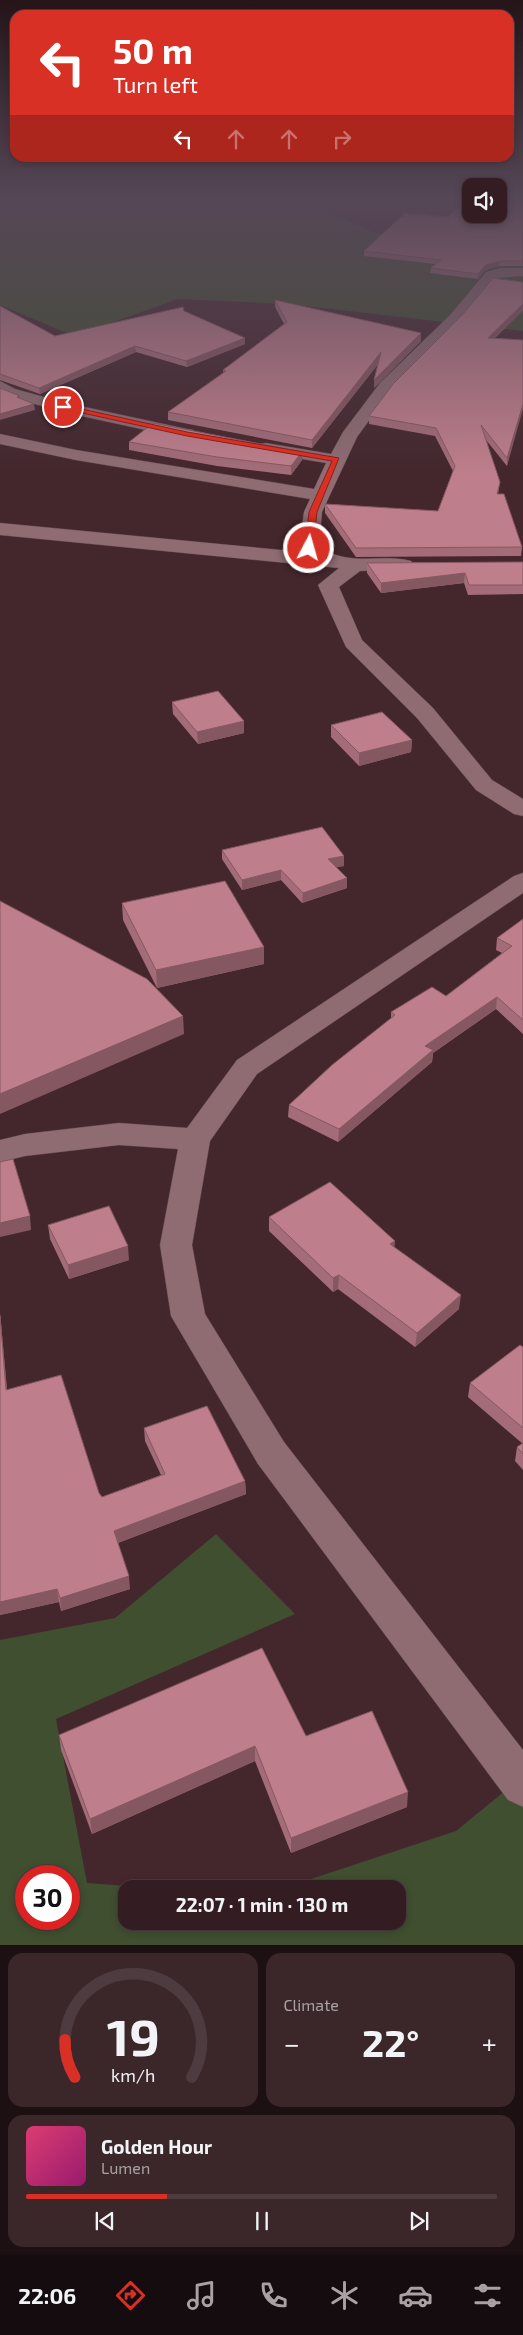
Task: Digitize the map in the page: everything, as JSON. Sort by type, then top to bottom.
[{"type":"street","points":[[325,560],[309,548],[313,512],[348,436],[386,386],[456,317],[477,291]]},
{"type":"street","points":[[0,386],[9,392],[63,407],[206,437]]},
{"type":"street","points":[[0,439],[76,455],[321,495]]},
{"type":"street","points":[[252,445],[336,460]]},
{"type":"street","points":[[0,529],[325,560],[356,565],[425,565]]},
{"type":"street","points":[[356,565],[328,585],[354,643],[425,713],[484,785],[523,810]]},
{"type":"street","points":[[523,881],[247,1068],[195,1139],[176,1245],[188,1316],[272,1453],[523,1785]]},
{"type":"street","points":[[0,1151],[25,1145],[119,1134],[195,1139]]},
{"type":"green space","points":[[0,291],[523,291],[523,331],[287,304],[178,299],[74,336],[0,305]]},
{"type":"green space","points":[[216,1534],[295,1614],[56,1719],[87,1883],[118,1885],[118,1930],[406,1930],[406,1880],[308,1880],[456,1831],[523,1776],[523,1945],[0,1945],[0,1640],[115,1618]]},
{"type":"building","points":[[482,291],[523,291],[523,304],[488,338],[523,340],[523,404],[507,458],[481,425],[500,482],[497,494],[504,494],[522,547],[356,548],[325,504],[438,511],[455,466],[436,428],[369,416],[394,383],[463,314]]},
{"type":"building","points":[[275,300],[421,333],[374,380],[381,352],[312,440],[168,412],[226,371],[223,370],[287,322]]},
{"type":"building","points":[[0,306],[55,336],[183,307],[184,311],[245,338],[186,361],[135,346],[39,388],[0,374]]},
{"type":"building","points":[[0,388],[20,396],[17,397],[34,404],[0,414]]},
{"type":"building","points":[[153,423],[302,452],[291,466],[217,457],[129,442]]},
{"type":"building","points":[[523,562],[523,585],[469,585],[465,573],[381,583],[367,563]]},
{"type":"building","points":[[218,691],[244,721],[197,732],[172,702]]},
{"type":"building","points":[[382,712],[412,740],[359,753],[331,725]]},
{"type":"building","points":[[322,827],[344,856],[328,859],[347,878],[303,893],[281,870],[242,880],[222,850]]},
{"type":"building","points":[[225,881],[264,947],[156,970],[122,903]]},
{"type":"building","points":[[0,901],[147,979],[183,1016],[0,1094]]},
{"type":"building","points":[[523,919],[523,1020],[497,997],[425,1046],[433,1050],[339,1129],[289,1105],[332,1065],[395,1015],[391,1012],[432,987],[446,996],[512,946],[497,938]]},
{"type":"building","points":[[13,1159],[30,1216],[0,1223],[0,1162]]},
{"type":"building","points":[[330,1182],[395,1241],[390,1244],[461,1295],[417,1333],[339,1275],[333,1278],[269,1217]]},
{"type":"building","points":[[109,1206],[128,1246],[68,1265],[48,1225]]},
{"type":"building","points":[[0,1316],[6,1390],[61,1375],[99,1493],[102,1497],[165,1474],[144,1428],[207,1406],[245,1481],[114,1531],[129,1576],[60,1598],[57,1589],[0,1602]]},
{"type":"building","points":[[520,1345],[523,1347],[523,1428],[470,1383]]},
{"type":"building","points":[[523,1443],[523,1454],[517,1447]]},
{"type":"building","points":[[262,1648],[306,1736],[372,1711],[408,1792],[291,1838],[255,1746],[90,1819],[59,1735]]},
{"type":"route","points":[[63,407],[187,434],[336,460],[313,512],[309,548]]}]
